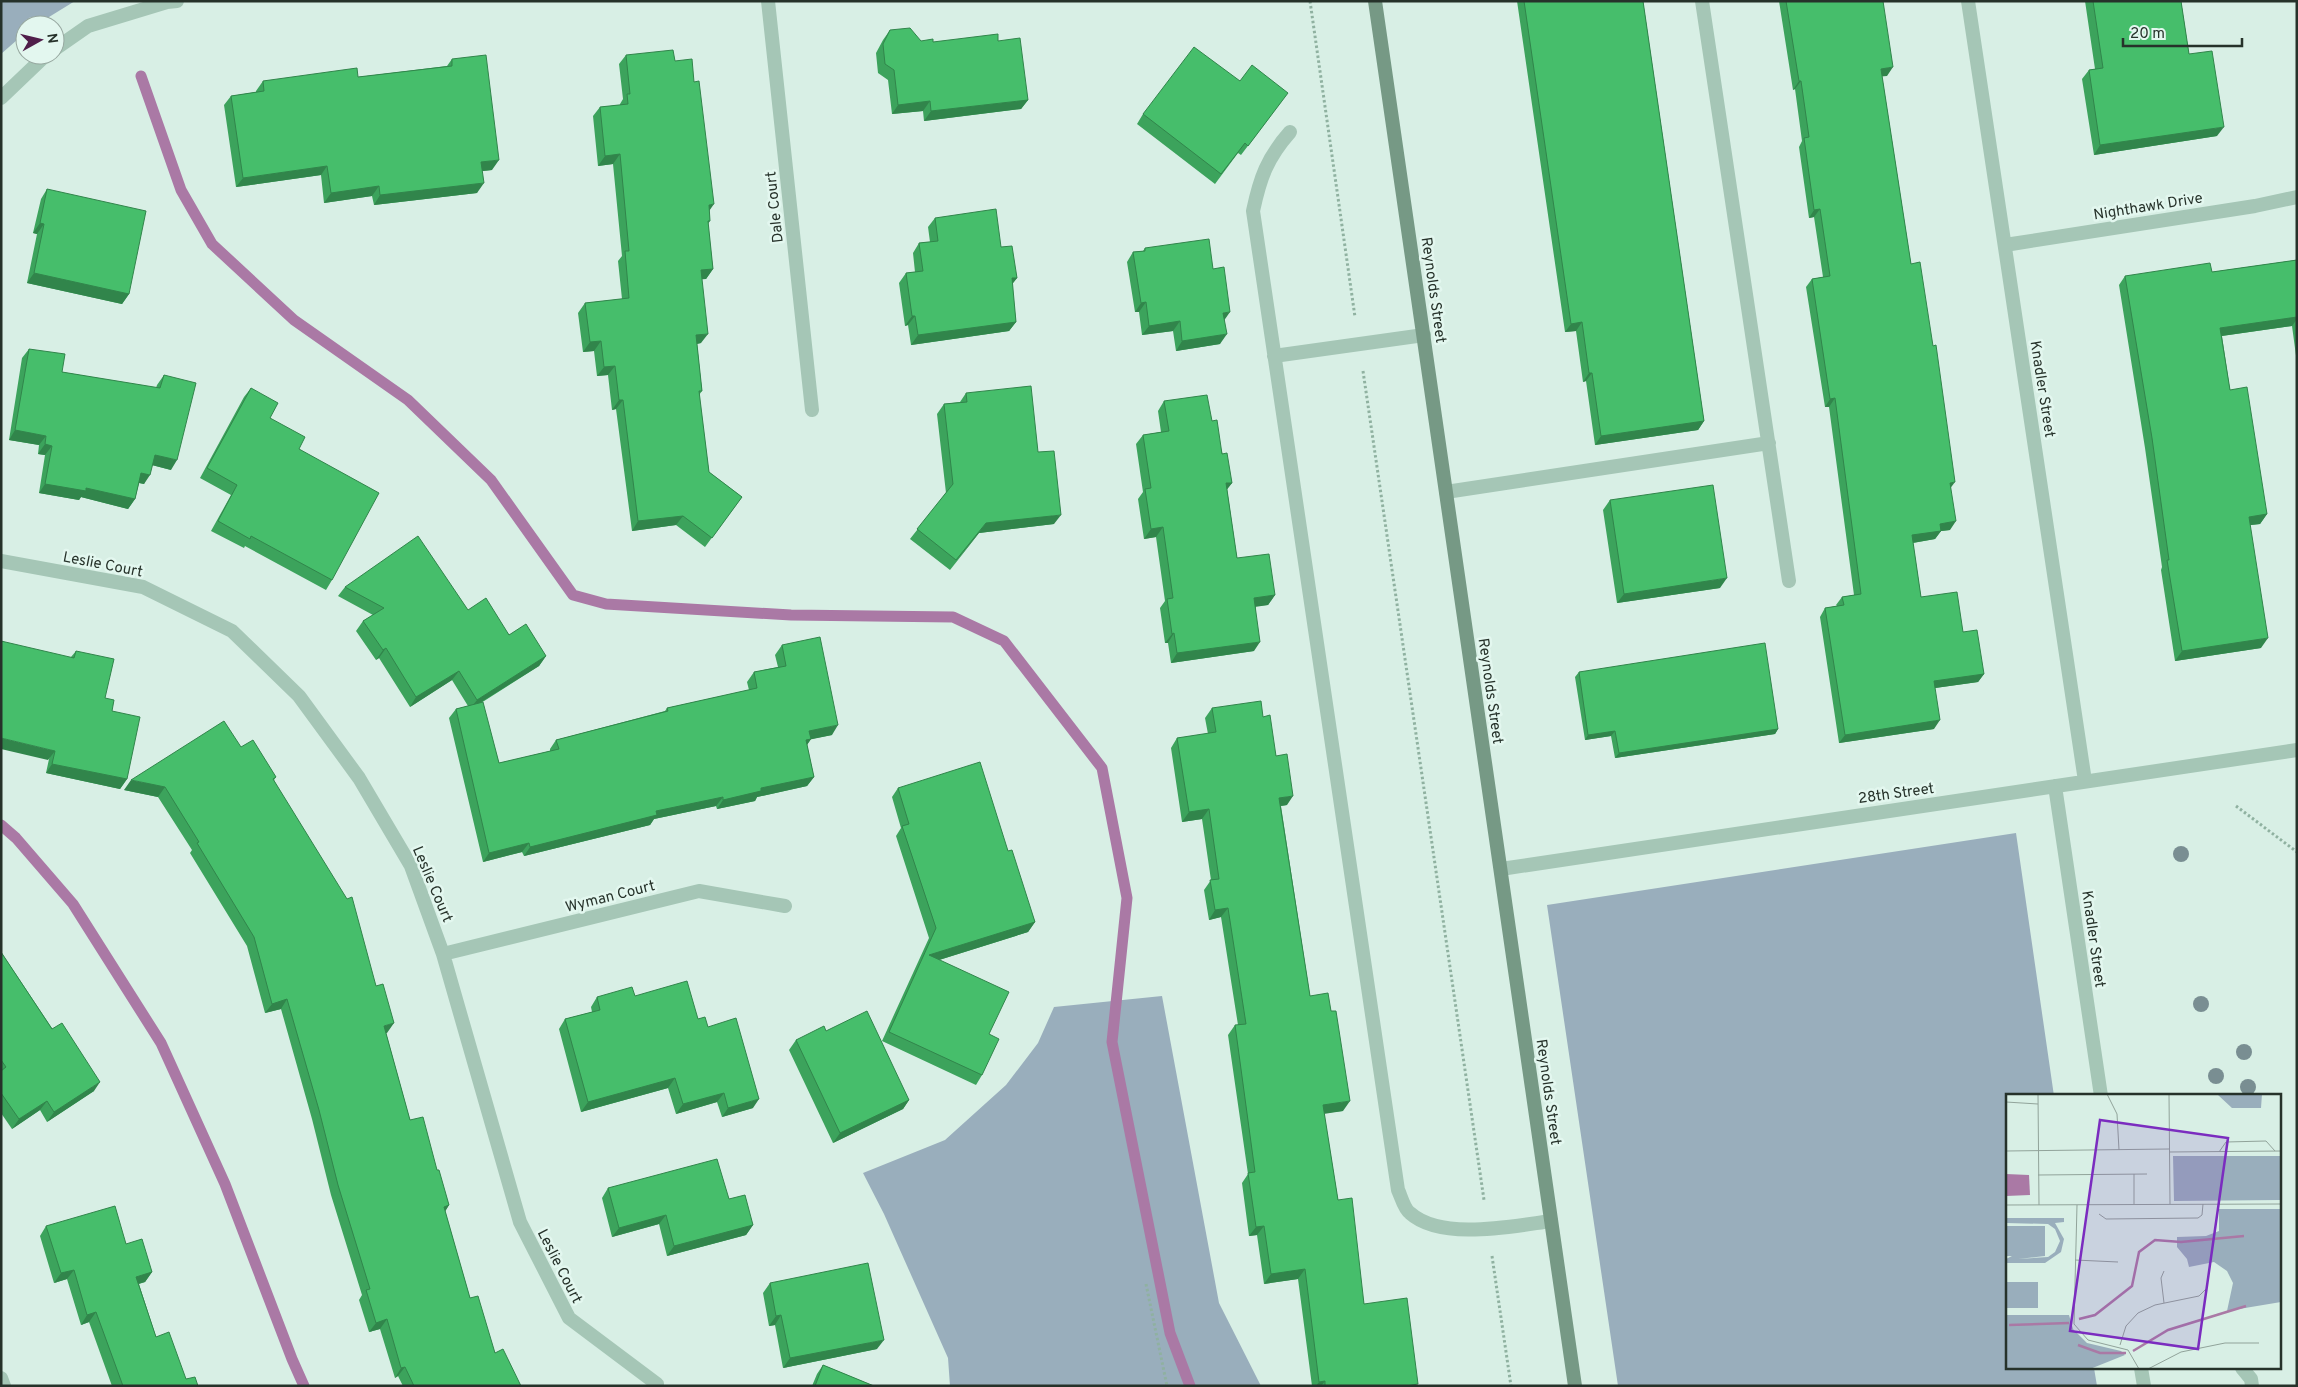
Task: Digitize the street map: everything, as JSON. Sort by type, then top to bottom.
[{"type":"main road","name":"Reynolds Street","points":[[1375,1],[1575,1386]]},
{"type":"street","points":[[65,42],[88,26],[167,2],[177,1]]},
{"type":"street","name":"Dale Court","points":[[768,1],[812,410]]},
{"type":"street","points":[[1702,1],[1789,581]]},
{"type":"street","name":"Knadler Street","points":[[1968,1],[2086,781]]},
{"type":"street","points":[[1,98],[36,65]]},
{"type":"street","points":[[1290,132],[1279,144],[1259,180],[1253,211],[1398,1190],[1409,1213],[1438,1228],[1488,1229],[1552,1221]]},
{"type":"street","name":"Nighthawk Drive","points":[[2005,245],[2255,206],[2297,197]]},
{"type":"street","points":[[1274,356],[1424,335]]},
{"type":"street","points":[[1446,492],[1768,443]]},
{"type":"street","name":"Leslie Court","points":[[1,561],[143,587],[232,631],[299,696],[359,778],[411,866],[443,954],[520,1222],[569,1318],[658,1384]]},
{"type":"street","name":"28th Street","points":[[1501,869],[2297,750]]},
{"type":"street","name":"Knadler Street","points":[[2055,786],[2101,1094]]},
{"type":"street","name":"Wyman Court","points":[[443,954],[699,891],[785,906]]},
{"type":"street","points":[[2141,1370],[2144,1386]]},
{"type":"street","points":[[2244,1370],[2251,1379],[2252,1386]]},
{"type":"street","points":[[1,1378],[4,1386]]},
{"type":"path","points":[[1310,1],[1511,1386]]},
{"type":"path","points":[[2236,806],[2297,852]]},
{"type":"path","points":[[1146,1284],[1167,1386]]},
{"type":"shaded area","points":[[1,1],[75,1],[52,15],[15,15],[15,42],[1,54]]},
{"type":"shaded area","points":[[2016,833],[2054,1094],[2006,1094],[2006,1370],[2094,1370],[2097,1386],[1618,1386],[1547,905]]},
{"type":"shaded area","points":[[1162,996],[1219,1303],[1261,1386],[950,1386],[948,1358],[884,1214],[863,1173],[945,1140],[1006,1085],[1038,1043],[1054,1007]]},
{"type":"building","points":[[1524,1],[1643,1],[1704,421],[1601,436],[1582,322],[1571,324]]},
{"type":"building","points":[[1786,1],[1883,1],[1893,67],[1881,69],[1911,264],[1920,262],[1933,346],[1936,345],[1955,482],[1950,483],[1956,521],[1940,524],[1941,531],[1912,535],[1921,597],[1957,592],[1963,632],[1977,630],[1984,674],[1934,681],[1940,720],[1845,735],[1825,608],[1844,605],[1842,597],[1861,594],[1835,398],[1830,399],[1812,279],[1830,276],[1820,209],[1814,210],[1804,138],[1809,137]]},
{"type":"building","points":[[2093,1],[2181,1],[2189,54],[2212,51],[2224,127],[2100,145],[2089,70],[2103,68]]},
{"type":"building","points":[[910,28],[921,41],[933,39],[933,42],[998,34],[998,41],[1020,38],[1028,100],[931,111],[930,101],[898,105],[894,70],[885,64],[883,44],[890,30]]},
{"type":"building","points":[[1194,47],[1240,81],[1252,65],[1288,93],[1248,146],[1245,143],[1221,174],[1143,114]]},
{"type":"building","points":[[673,50],[675,61],[692,59],[694,82],[699,81],[714,204],[709,205],[710,221],[708,221],[713,269],[701,270],[708,334],[696,335],[702,391],[699,391],[709,472],[742,497],[712,538],[683,516],[638,521],[623,400],[619,400],[615,366],[604,367],[601,341],[590,342],[585,303],[629,298],[625,251],[629,251],[620,154],[605,156],[600,107],[628,104],[627,94],[630,94],[626,55]]},
{"type":"building","points":[[486,55],[499,160],[481,162],[484,183],[380,195],[379,186],[331,193],[327,166],[243,178],[231,96],[264,91],[263,81],[357,68],[358,77],[452,66],[452,59]]},
{"type":"building","points":[[47,189],[146,211],[129,294],[34,273],[44,224],[40,223]]},
{"type":"building","points":[[996,209],[1001,247],[1012,246],[1017,278],[1012,278],[1016,322],[918,335],[915,316],[912,316],[906,273],[923,271],[919,243],[938,241],[935,218]]},
{"type":"building","points":[[1209,239],[1213,269],[1224,267],[1230,312],[1223,313],[1227,334],[1182,341],[1180,321],[1149,326],[1146,302],[1141,303],[1133,252],[1145,251],[1145,248]]},
{"type":"building","points":[[2297,260],[2297,317],[2220,328],[2230,390],[2247,387],[2267,514],[2249,517],[2268,638],[2182,651],[2167,560],[2169,560],[2152,438],[2125,276],[2210,263],[2212,272]]},
{"type":"building","points":[[29,349],[65,354],[62,372],[160,388],[164,375],[196,383],[177,460],[155,455],[150,475],[141,473],[135,499],[86,488],[86,491],[45,484],[52,446],[45,444],[46,436],[15,430]]},
{"type":"building","points":[[1031,386],[1038,452],[1054,451],[1061,515],[986,523],[956,560],[917,529],[953,484],[944,404],[967,402],[966,393]]},
{"type":"building","points":[[251,388],[278,403],[270,418],[305,437],[299,449],[379,493],[332,580],[251,536],[250,539],[218,521],[237,485],[207,468]]},
{"type":"building","points":[[1207,395],[1212,421],[1217,420],[1222,454],[1227,453],[1232,483],[1226,483],[1237,558],[1269,554],[1275,595],[1254,598],[1260,642],[1177,653],[1167,599],[1173,598],[1163,527],[1151,529],[1145,489],[1151,488],[1143,435],[1169,431],[1164,401]]},
{"type":"building","points":[[1713,485],[1727,578],[1624,594],[1610,500]]},
{"type":"building","points":[[418,536],[468,610],[486,598],[509,635],[526,624],[546,656],[477,700],[459,671],[416,697],[386,648],[383,650],[363,621],[384,608],[345,587]]},
{"type":"building","points":[[820,637],[838,725],[809,731],[811,739],[806,740],[814,777],[761,788],[761,791],[723,800],[723,797],[656,811],[657,815],[530,847],[529,843],[489,853],[456,709],[483,702],[499,763],[559,749],[556,740],[668,711],[667,708],[757,688],[754,672],[786,666],[782,645]]},
{"type":"building","points":[[1,641],[74,658],[76,651],[114,659],[105,698],[114,700],[112,711],[140,717],[127,779],[52,764],[55,751],[1,738]]},
{"type":"building","points":[[1765,643],[1778,729],[1619,753],[1615,731],[1588,735],[1579,672]]},
{"type":"building","points":[[1261,701],[1263,717],[1270,715],[1276,756],[1287,754],[1293,796],[1279,798],[1310,996],[1328,993],[1331,1011],[1336,1011],[1350,1101],[1323,1105],[1338,1200],[1352,1198],[1364,1304],[1407,1298],[1418,1384],[1406,1386],[1325,1386],[1325,1381],[1319,1382],[1305,1269],[1271,1274],[1264,1226],[1256,1227],[1248,1173],[1255,1172],[1235,1025],[1246,1024],[1228,908],[1215,910],[1210,880],[1219,879],[1209,809],[1189,812],[1177,738],[1216,732],[1212,708]]},
{"type":"building","points":[[224,721],[241,747],[253,740],[276,777],[273,779],[347,899],[352,897],[376,986],[383,984],[394,1023],[384,1026],[410,1120],[423,1117],[437,1170],[439,1170],[449,1205],[444,1207],[470,1298],[478,1296],[495,1353],[503,1349],[521,1386],[414,1386],[405,1367],[401,1368],[387,1319],[376,1323],[366,1290],[370,1289],[338,1185],[319,1110],[287,999],[272,1004],[254,937],[165,787],[131,780]]},
{"type":"building","points":[[980,762],[1008,851],[1012,850],[1035,922],[929,955],[1009,992],[989,1034],[999,1039],[982,1075],[889,1032],[936,928],[902,826],[909,824],[898,788]]},
{"type":"building","points":[[1,952],[52,1029],[62,1023],[100,1082],[54,1112],[47,1101],[19,1119],[1,1093],[1,1071],[6,1067],[1,1060]]},
{"type":"building","points":[[687,981],[698,1019],[705,1017],[708,1027],[736,1018],[759,1099],[728,1108],[724,1093],[683,1104],[675,1078],[588,1102],[565,1019],[600,1010],[597,997],[632,987],[635,996]]},
{"type":"building","points":[[867,1011],[909,1100],[840,1133],[796,1040],[824,1026],[826,1031]]},
{"type":"building","points":[[717,1159],[729,1199],[745,1195],[753,1225],[674,1246],[666,1215],[619,1228],[608,1188]]},
{"type":"building","points":[[115,1206],[126,1244],[142,1239],[152,1272],[136,1277],[156,1337],[169,1332],[186,1379],[195,1377],[198,1386],[123,1386],[96,1312],[87,1315],[74,1270],[61,1273],[46,1226]]},
{"type":"building","points":[[868,1263],[884,1340],[790,1358],[781,1315],[776,1316],[770,1283]]},
{"type":"building","points":[[823,1365],[874,1386],[815,1386]]},
{"type":"waterway","points":[[141,76],[181,190],[212,244],[294,320],[408,400],[491,480],[573,595],[606,604],[791,615],[953,617],[1004,641],[1102,768],[1127,898],[1112,1042],[1170,1333],[1190,1386]]},
{"type":"waterway","points":[[1,825],[16,838],[73,904],[161,1043],[225,1184],[304,1386]]}]
